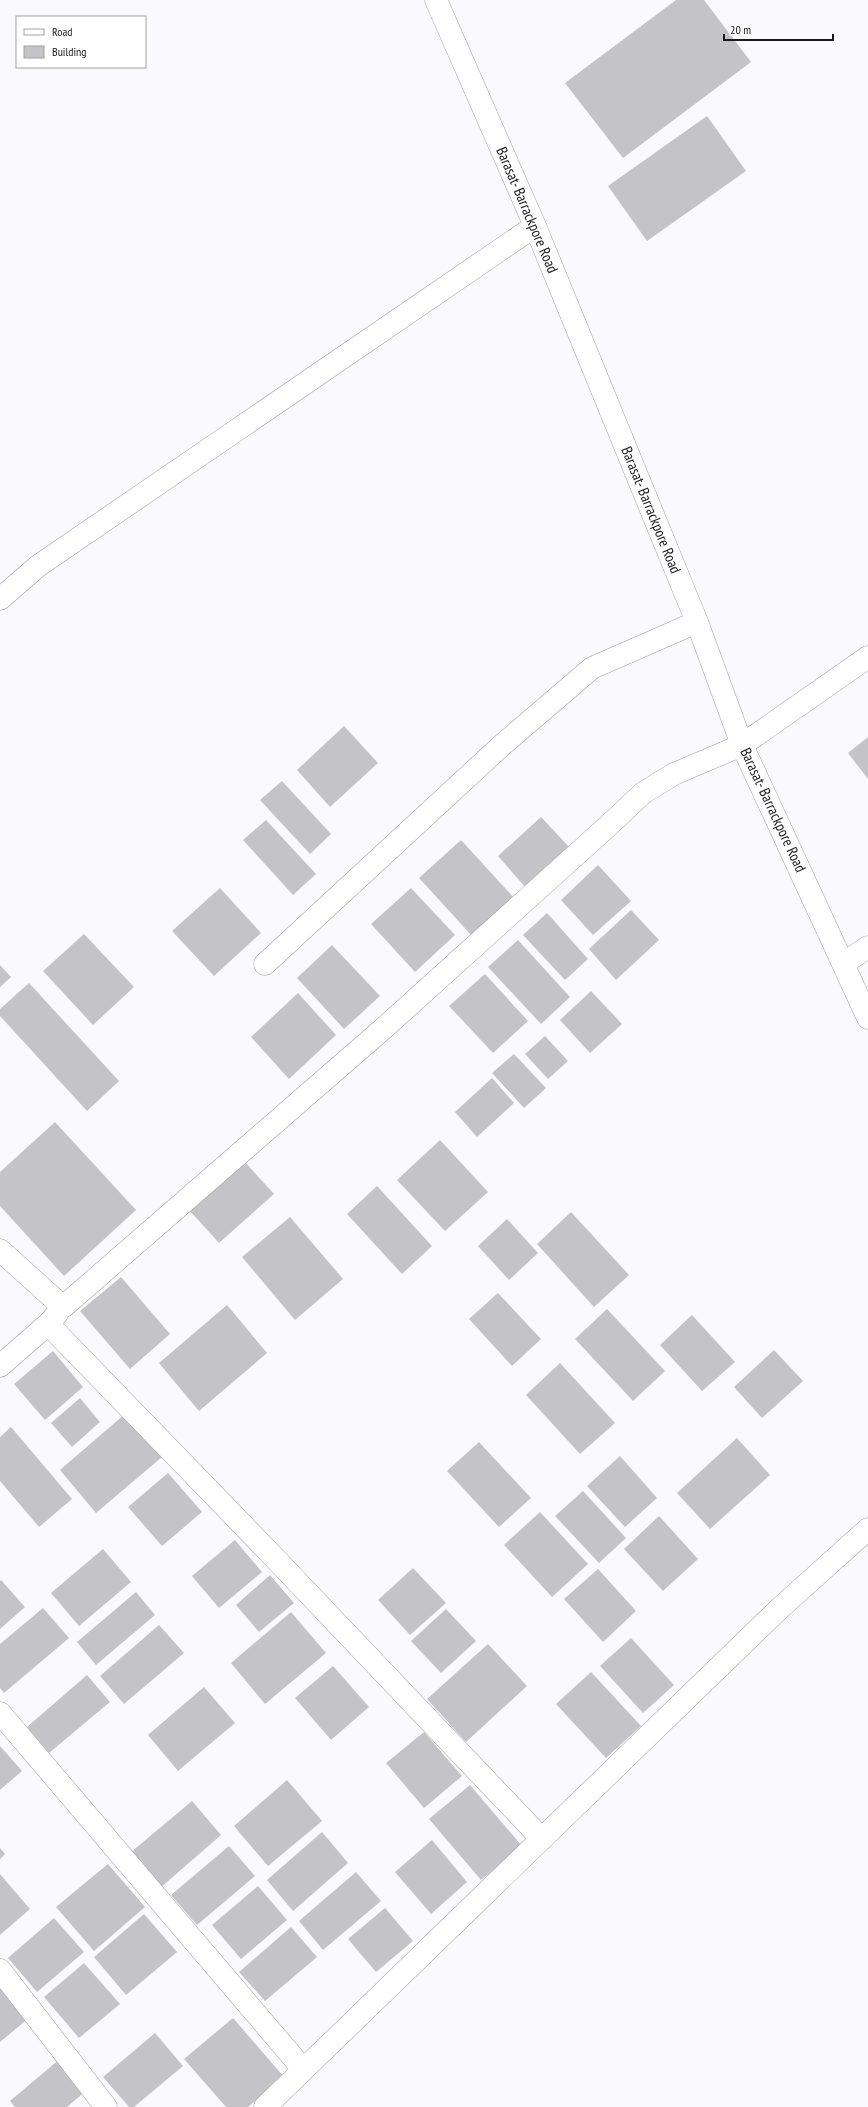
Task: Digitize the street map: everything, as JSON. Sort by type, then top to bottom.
[{"type":"street","name":"Barasat- Barrackpore Road","points":[[436,0],[535,226],[697,622],[742,745],[844,963],[868,1018]]},
{"type":"street","points":[[0,599],[38,566],[535,226]]},
{"type":"street","points":[[265,964],[501,746],[592,668],[697,622]]},
{"type":"street","points":[[0,1366],[48,1324],[62,1307],[384,1028],[609,826],[643,792],[680,771],[742,745],[868,657]]},
{"type":"street","points":[[844,963],[868,947]]},
{"type":"street","points":[[0,1250],[62,1307]]},
{"type":"street","points":[[48,1324],[274,1557],[542,1839]]},
{"type":"street","points":[[265,2107],[779,1609],[868,1529]]},
{"type":"street","points":[[0,1713],[303,2069]]},
{"type":"street","points":[[0,1970],[106,2107]]},
{"type":"building","points":[[676,0],[704,0],[751,62],[623,158],[565,83]]},
{"type":"building","points":[[707,116],[746,171],[647,241],[608,186]]},
{"type":"building","points":[[344,726],[378,763],[330,807],[297,770]]},
{"type":"building","points":[[868,737],[868,779],[848,753]]},
{"type":"building","points":[[282,781],[331,834],[310,854],[260,800]]},
{"type":"building","points":[[541,817],[571,849],[527,889],[498,856]]},
{"type":"building","points":[[266,820],[316,874],[293,895],[243,840]]},
{"type":"building","points":[[461,840],[515,899],[474,938],[419,878]]},
{"type":"building","points":[[598,865],[631,901],[593,935],[561,900]]},
{"type":"building","points":[[220,888],[261,933],[214,976],[172,931]]},
{"type":"building","points":[[411,888],[455,935],[415,972],[371,924]]},
{"type":"building","points":[[631,910],[659,940],[616,980],[589,949]]},
{"type":"building","points":[[547,913],[588,959],[565,980],[523,935]]},
{"type":"building","points":[[84,934],[134,987],[93,1025],[43,971]]},
{"type":"building","points":[[518,940],[570,997],[541,1024],[488,967]]},
{"type":"building","points":[[332,945],[380,996],[344,1029],[297,978]]},
{"type":"building","points":[[0,965],[11,977],[0,987]]},
{"type":"building","points":[[485,974],[528,1021],[493,1053],[449,1006]]},
{"type":"building","points":[[29,983],[119,1081],[87,1111],[0,1016],[0,1009]]},
{"type":"building","points":[[591,991],[622,1024],[590,1053],[560,1020]]},
{"type":"building","points":[[298,993],[336,1035],[289,1079],[251,1037]]},
{"type":"building","points":[[545,1036],[568,1061],[548,1079],[525,1054]]},
{"type":"building","points":[[514,1054],[546,1088],[524,1108],[492,1073]]},
{"type":"building","points":[[492,1078],[514,1103],[477,1137],[455,1112]]},
{"type":"building","points":[[55,1122],[136,1210],[64,1276],[0,1206],[0,1172]]},
{"type":"building","points":[[440,1140],[488,1192],[445,1231],[397,1180]]},
{"type":"building","points":[[244,1161],[274,1194],[219,1243],[190,1211]]},
{"type":"building","points":[[377,1186],[432,1246],[402,1274],[347,1214]]},
{"type":"building","points":[[571,1212],[629,1275],[594,1307],[537,1244]]},
{"type":"building","points":[[290,1217],[343,1279],[295,1320],[242,1257]]},
{"type":"building","points":[[507,1219],[538,1253],[509,1280],[478,1246]]},
{"type":"building","points":[[121,1277],[170,1334],[130,1369],[80,1311]]},
{"type":"building","points":[[498,1293],[541,1339],[512,1366],[469,1319]]},
{"type":"building","points":[[227,1305],[267,1353],[199,1411],[159,1363]]},
{"type":"building","points":[[607,1309],[665,1371],[633,1401],[575,1339]]},
{"type":"building","points":[[692,1315],[735,1362],[702,1391],[660,1345]]},
{"type":"building","points":[[774,1350],[803,1381],[762,1418],[734,1387]]},
{"type":"building","points":[[53,1351],[83,1387],[45,1420],[14,1384]]},
{"type":"building","points":[[560,1363],[615,1423],[580,1454],[526,1395]]},
{"type":"building","points":[[80,1398],[100,1422],[72,1447],[51,1423]]},
{"type":"building","points":[[125,1414],[162,1457],[96,1513],[60,1470]]},
{"type":"building","points":[[11,1427],[72,1499],[39,1527],[0,1481],[0,1437]]},
{"type":"building","points":[[737,1438],[770,1475],[710,1529],[677,1493]]},
{"type":"building","points":[[479,1442],[531,1498],[499,1527],[447,1471]]},
{"type":"building","points":[[620,1456],[657,1498],[625,1527],[587,1486]]},
{"type":"building","points":[[168,1473],[202,1512],[162,1546],[128,1507]]},
{"type":"building","points":[[583,1491],[626,1538],[599,1563],[555,1516]]},
{"type":"building","points":[[540,1512],[588,1564],[552,1597],[504,1545]]},
{"type":"building","points":[[659,1516],[698,1559],[663,1591],[624,1549]]},
{"type":"building","points":[[235,1540],[262,1572],[219,1608],[192,1576]]},
{"type":"building","points":[[103,1549],[131,1582],[79,1626],[51,1593]]},
{"type":"building","points":[[413,1568],[446,1603],[410,1635],[378,1600]]},
{"type":"building","points":[[598,1569],[636,1611],[603,1642],[564,1599]]},
{"type":"building","points":[[270,1575],[294,1603],[259,1632],[236,1605]]},
{"type":"building","points":[[1,1580],[25,1607],[0,1629],[0,1581]]},
{"type":"building","points":[[136,1592],[155,1615],[96,1665],[77,1642]]},
{"type":"building","points":[[43,1608],[69,1638],[4,1693],[0,1688],[0,1644]]},
{"type":"building","points":[[446,1609],[476,1641],[441,1673],[411,1641]]},
{"type":"building","points":[[291,1612],[326,1653],[265,1704],[231,1663]]},
{"type":"building","points":[[159,1625],[184,1653],[124,1704],[100,1676]]},
{"type":"building","points":[[631,1638],[674,1685],[643,1713],[600,1666]]},
{"type":"building","points":[[488,1644],[527,1686],[466,1742],[427,1699]]},
{"type":"building","points":[[333,1666],[369,1707],[331,1740],[295,1698]]},
{"type":"building","points":[[591,1672],[641,1726],[606,1758],[556,1704]]},
{"type":"building","points":[[87,1675],[110,1702],[49,1753],[27,1727]]},
{"type":"building","points":[[204,1687],[235,1723],[178,1771],[148,1735]]},
{"type":"building","points":[[424,1732],[462,1776],[424,1808],[386,1763]]},
{"type":"building","points":[[0,1746],[22,1771],[0,1790]]},
{"type":"building","points":[[287,1780],[322,1821],[268,1866],[234,1826]]},
{"type":"building","points":[[470,1785],[522,1846],[481,1880],[429,1819]]},
{"type":"building","points":[[192,1801],[221,1835],[160,1888],[130,1853]]},
{"type":"building","points":[[322,1832],[348,1863],[293,1911],[267,1880]]},
{"type":"building","points":[[432,1840],[467,1882],[431,1914],[395,1872]]},
{"type":"building","points":[[229,1846],[255,1876],[197,1925],[171,1895]]},
{"type":"building","points":[[0,1848],[5,1854],[0,1859]]},
{"type":"building","points":[[108,1864],[145,1907],[94,1951],[56,1907]]},
{"type":"building","points":[[356,1872],[381,1901],[323,1950],[299,1921]]},
{"type":"building","points":[[0,1874],[30,1909],[0,1935]]},
{"type":"building","points":[[258,1886],[287,1920],[241,1959],[212,1925]]},
{"type":"building","points":[[385,1908],[413,1941],[376,1972],[348,1939]]},
{"type":"building","points":[[144,1914],[177,1952],[126,1995],[94,1957]]},
{"type":"building","points":[[54,1918],[84,1952],[37,1992],[8,1958]]},
{"type":"building","points":[[291,1927],[317,1957],[265,2001],[239,1972]]},
{"type":"building","points":[[84,1963],[120,2004],[79,2038],[44,1997]]},
{"type":"building","points":[[0,1984],[29,2018],[0,2042]]},
{"type":"building","points":[[233,2018],[284,2077],[248,2107],[226,2107],[184,2059]]},
{"type":"building","points":[[155,2033],[183,2066],[134,2107],[129,2107],[103,2077]]},
{"type":"building","points":[[61,2058],[88,2089],[67,2107],[15,2107],[10,2101]]}]
